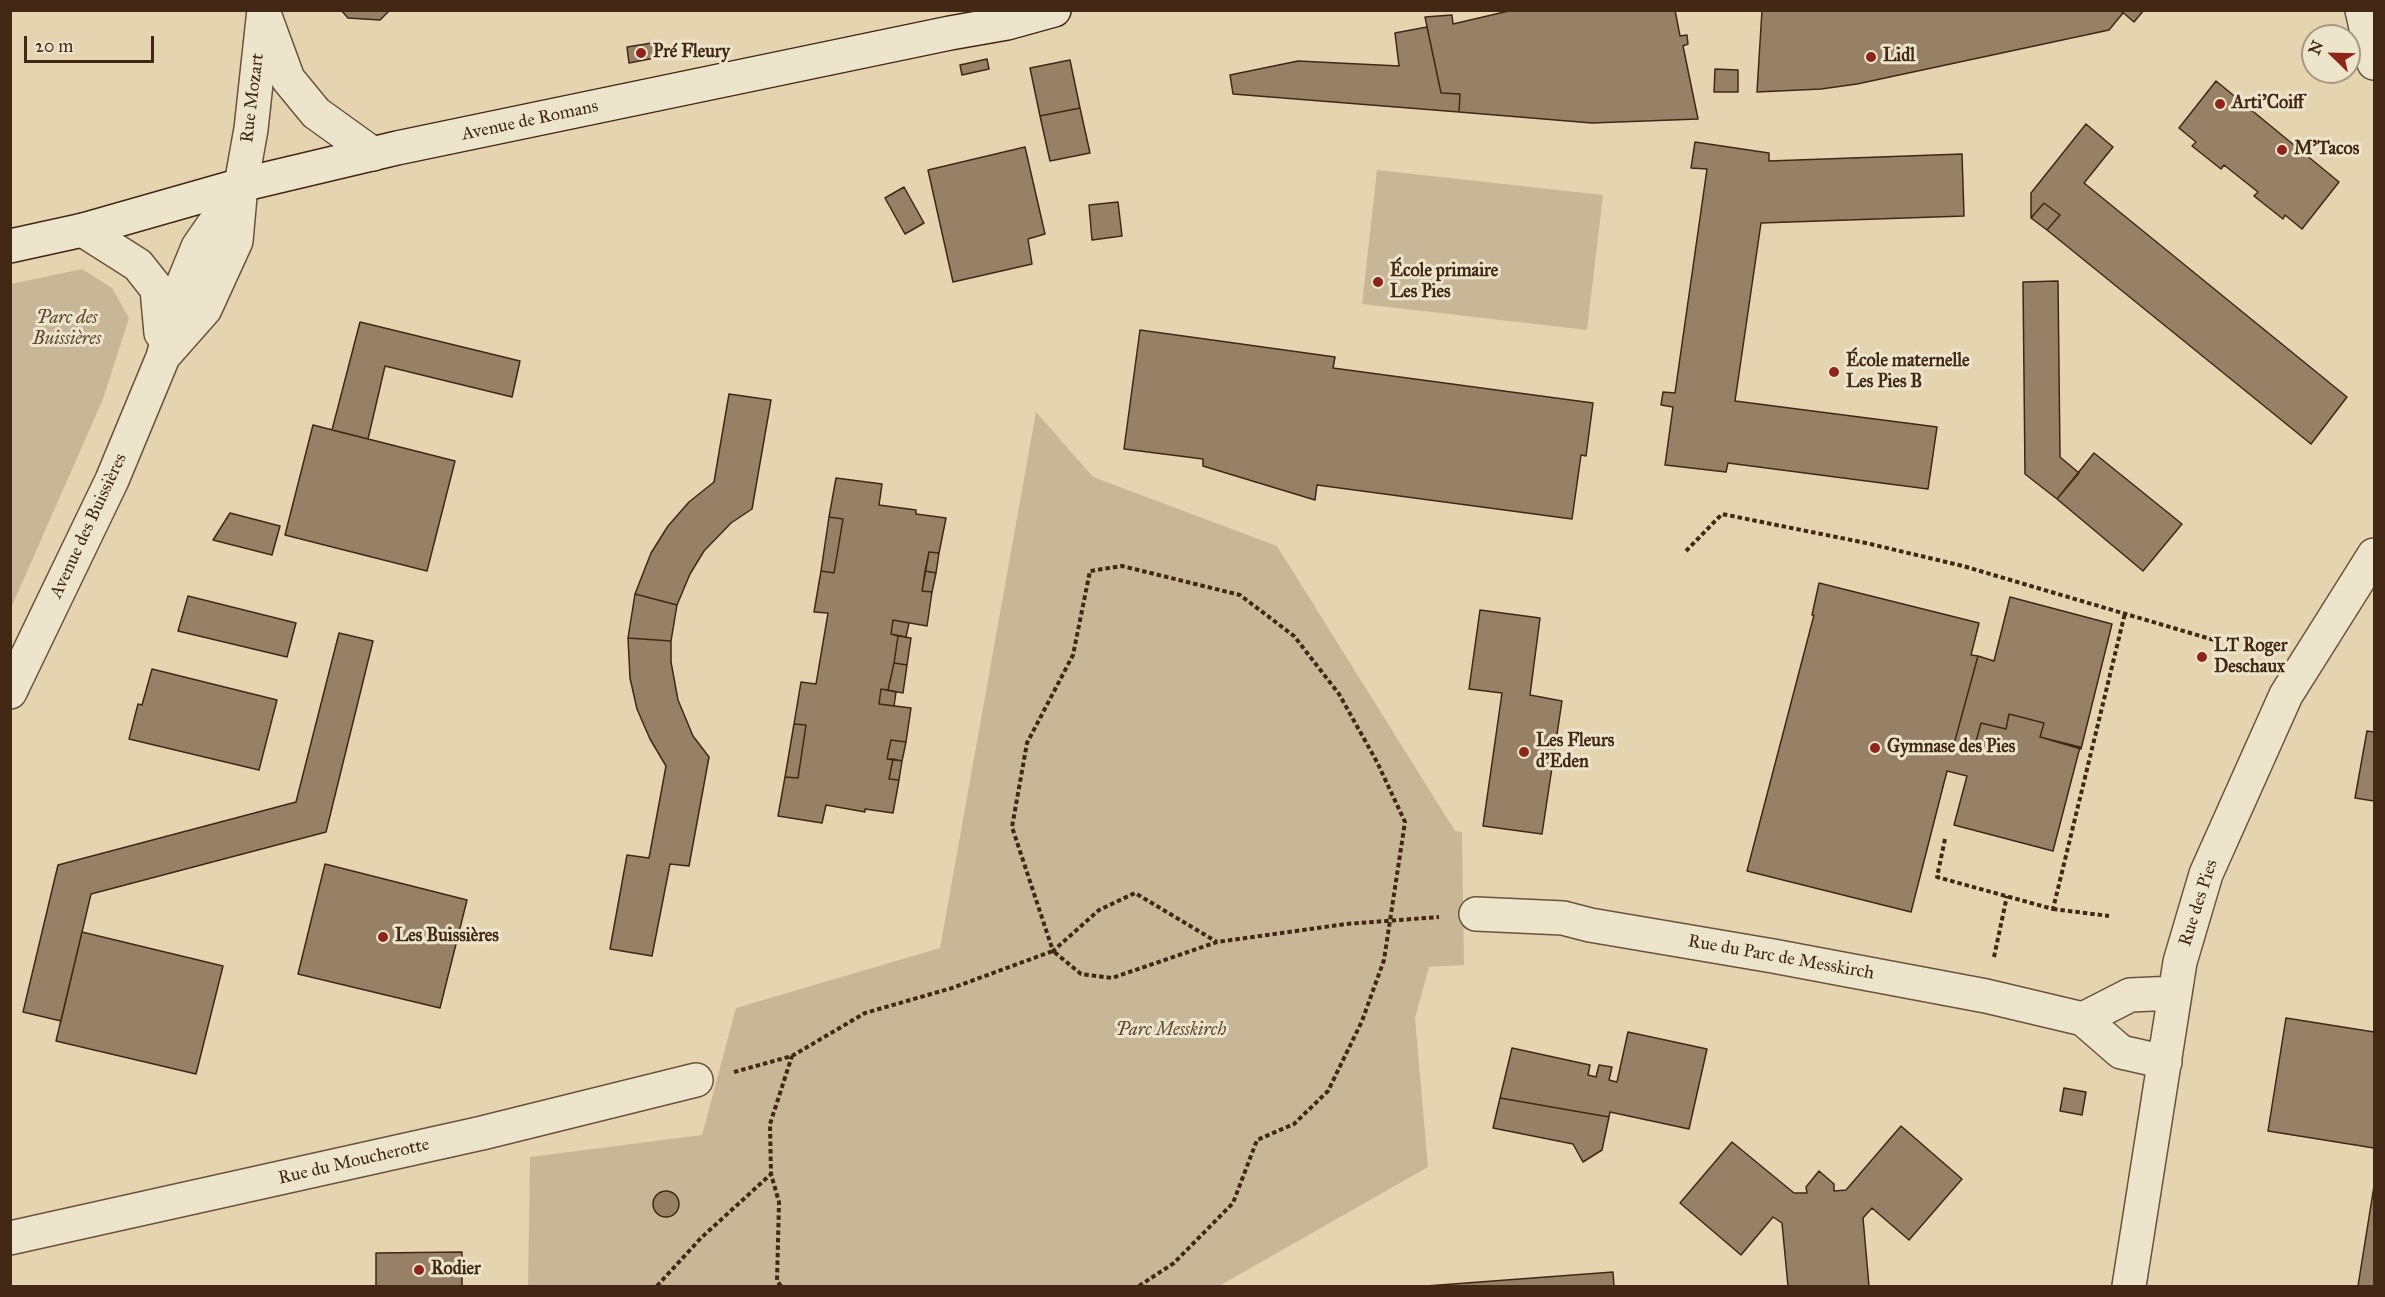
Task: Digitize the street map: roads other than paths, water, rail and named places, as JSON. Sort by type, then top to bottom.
[{"type":"street","name":"Avenue de Romans","points":[[10,246],[83,230],[241,185],[373,154],[1007,23],[1054,10]]},
{"type":"street","points":[[2362,10],[2374,63]]},
{"type":"street","name":"Rue Mozart","points":[[264,11],[288,79],[316,113],[373,154]]},
{"type":"street","name":"Rue Mozart","points":[[241,185],[251,129],[264,11]]},
{"type":"street","name":"Avenue des Buissières","points":[[10,692],[112,480],[163,357],[180,291],[198,247],[241,185]]},
{"type":"street","name":"Avenue des Buissières","points":[[83,230],[138,265],[157,289],[163,357]]},
{"type":"street","name":"Rue des Pies","points":[[2129,1287],[2180,962],[2206,874],[2286,695],[2374,555]]},
{"type":"street","name":"Rue du Parc de Messkirch","points":[[1476,914],[1563,918],[1590,925],[1986,996],[2083,1019],[2121,1052],[2165,1062]]},
{"type":"street","points":[[2083,1019],[2130,995],[2175,993]]},
{"type":"street","name":"Rue du Moucherotte","points":[[10,1238],[482,1133],[696,1080]]},
{"type":"place","name":"Pré Fleury","points":[[641,53]]},
{"type":"place","name":"Lidl","points":[[1871,57]]},
{"type":"place","name":"Arti'Coiff","points":[[2220,104]]},
{"type":"place","name":"M'Tacos","points":[[2282,150]]},
{"type":"place","name":"École primaire Les Pies","points":[[1378,282]]},
{"type":"place","name":"École maternelle Les Pies B","points":[[1834,372]]},
{"type":"place","name":"LT Roger Deschaux","points":[[2202,657]]},
{"type":"place","name":"Gymnase des Pies","points":[[1875,748]]},
{"type":"place","name":"Les Fleurs d'Eden","points":[[1524,752]]},
{"type":"place","name":"Les Buissières","points":[[383,937]]},
{"type":"place","name":"Rodier","points":[[419,1270]]},
{"type":"park label","name":"Parc des Buissières","points":[[67,329]]},
{"type":"park label","name":"Parc Messkirch","points":[[1171,1031]]}]
